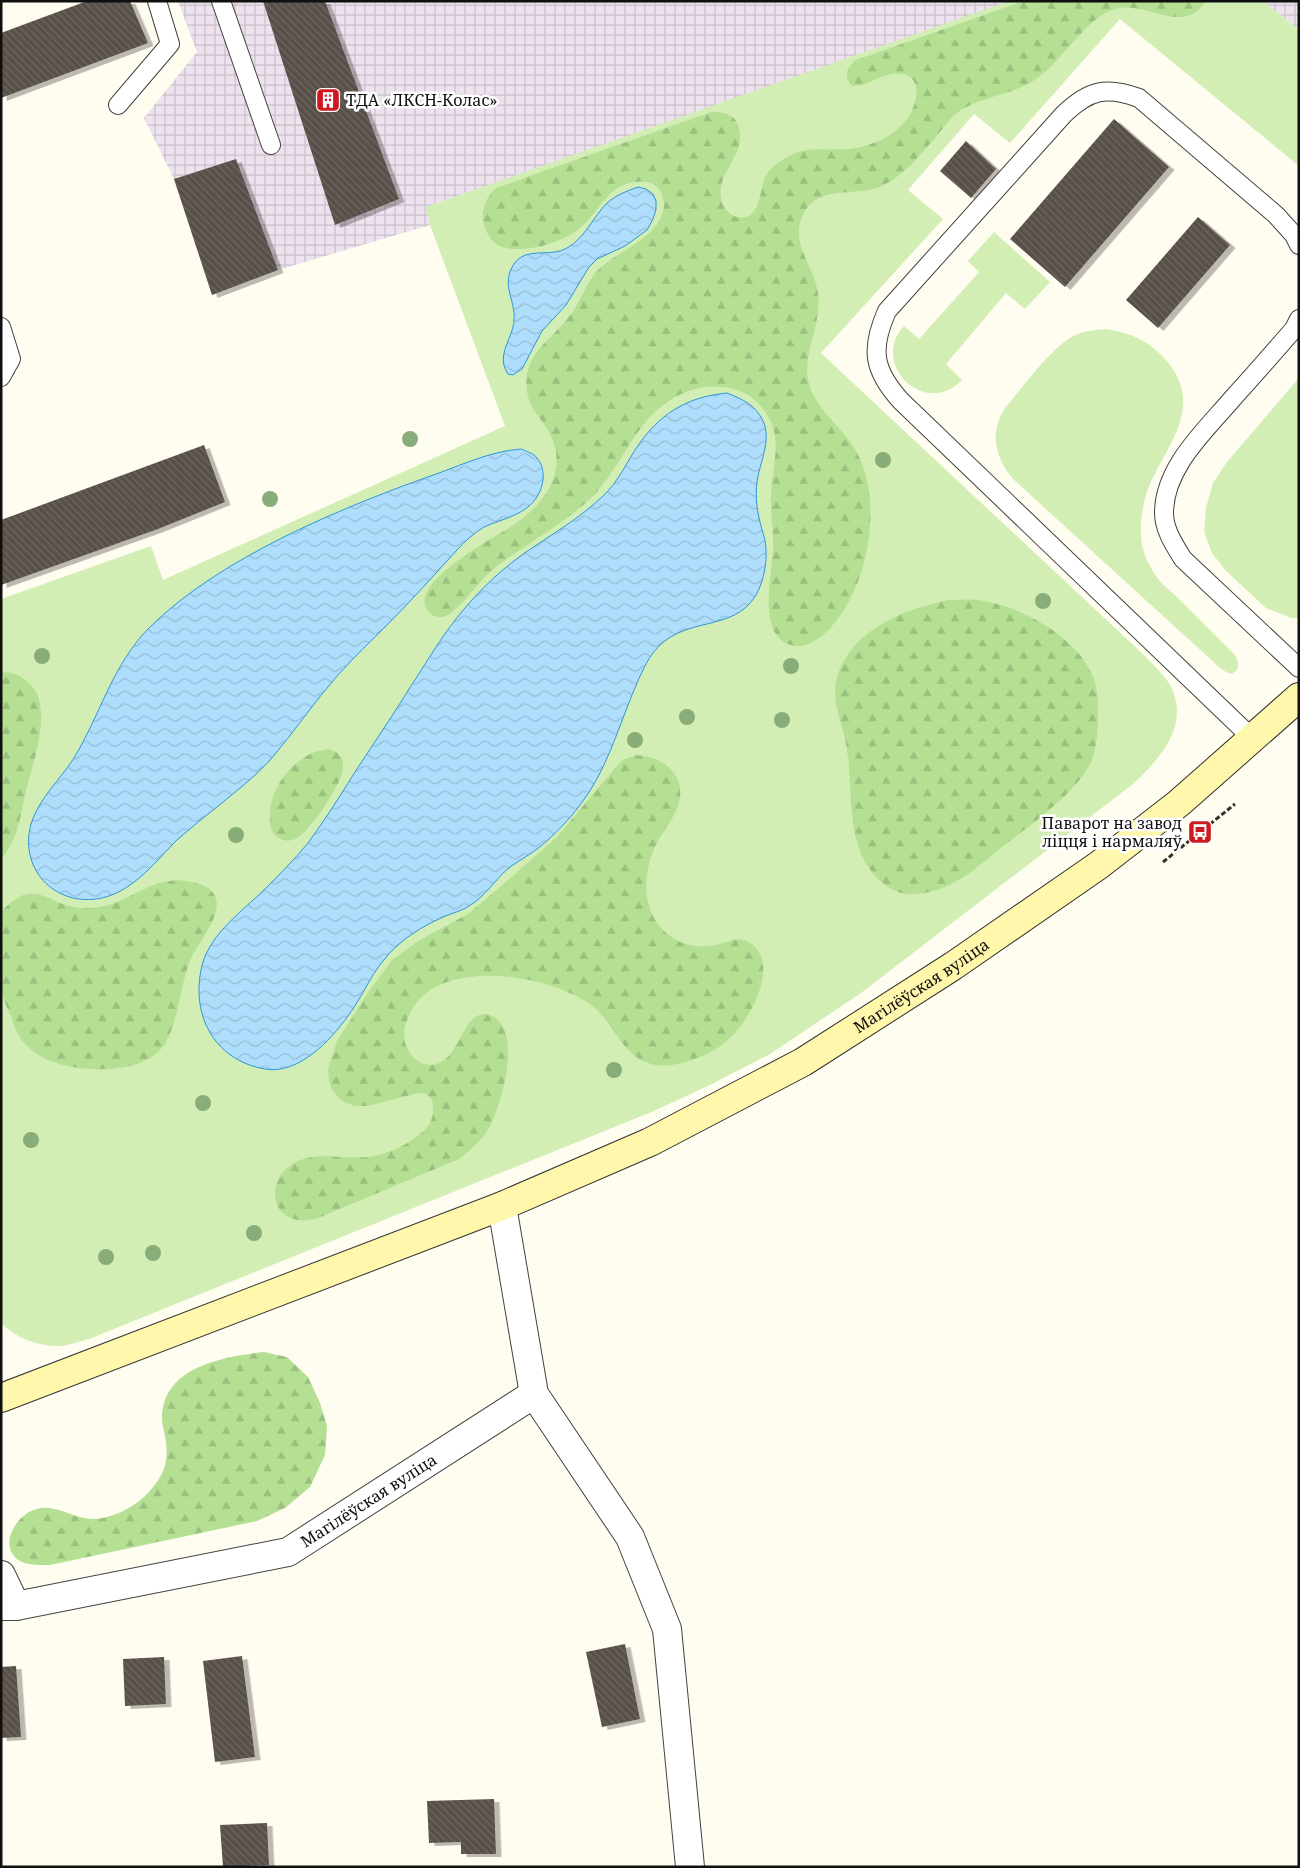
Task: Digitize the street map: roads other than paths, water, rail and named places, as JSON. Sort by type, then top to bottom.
[{"type":"street","name":"Магілёўская вуліца","points":[[1,1398],[502,1206],[650,1142],[803,1062],[953,966],[1099,865],[1179,803],[1299,697]]},
{"type":"street","points":[[502,1206],[534,1394],[630,1537],[667,1629],[690,1867]]},
{"type":"street","name":"Магілёўская вуліца","points":[[9,1606],[288,1552],[534,1394]]},
{"type":"street","points":[[1,1575],[9,1606]]},
{"type":"lane","points":[[118,105],[170,44],[157,1]]},
{"type":"lane","points":[[221,1],[271,145]]},
{"type":"lane","points":[[1252,738],[901,401],[880,373],[875,357],[876,340],[887,311],[1064,114],[1090,94],[1106,90],[1124,92],[1139,98],[1276,215],[1294,235],[1299,245]]},
{"type":"lane","points":[[1299,319],[1294,329],[1197,440],[1179,464],[1167,490],[1164,514],[1171,539],[1182,559],[1299,668]]},
{"type":"lane","points":[[1,327],[11,358],[1,377]]},
{"type":"water","points":[[638,187],[646,189],[653,194],[656,201],[653,219],[647,230],[625,246],[597,259],[589,267],[566,305],[542,331],[522,369],[513,375],[508,374],[503,360],[514,320],[508,279],[514,264],[525,255],[560,251],[567,248],[579,239],[607,203],[618,195]]},
{"type":"water","points":[[727,393],[743,400],[757,411],[763,421],[766,434],[756,493],[765,543],[766,561],[763,579],[756,595],[746,607],[734,615],[678,633],[665,641],[653,653],[639,679],[597,780],[571,816],[541,846],[510,867],[475,902],[426,925],[396,947],[378,968],[348,1016],[323,1045],[301,1061],[289,1067],[277,1069],[265,1069],[247,1064],[231,1055],[218,1044],[209,1030],[202,1015],[199,998],[199,980],[203,962],[213,941],[228,923],[275,879],[308,843],[443,636],[477,594],[512,563],[573,521],[603,496],[617,480],[644,438],[663,418],[685,404],[712,395]]},
{"type":"water","points":[[521,449],[534,455],[541,464],[543,474],[542,485],[533,502],[521,512],[484,527],[463,543],[406,606],[338,675],[271,759],[252,778],[178,839],[136,880],[117,893],[89,900],[73,898],[58,892],[46,883],[37,872],[31,857],[29,841],[31,824],[44,797],[74,758],[126,657],[149,628],[178,602],[211,578],[285,536],[402,486],[480,458],[500,452]]},
{"type":"place","name":"ТДА «ЛКСН-Колас»","points":[[328,100]]},
{"type":"place","name":"Паварот на завод ліцця і нармаляў","points":[[1200,832]]}]
